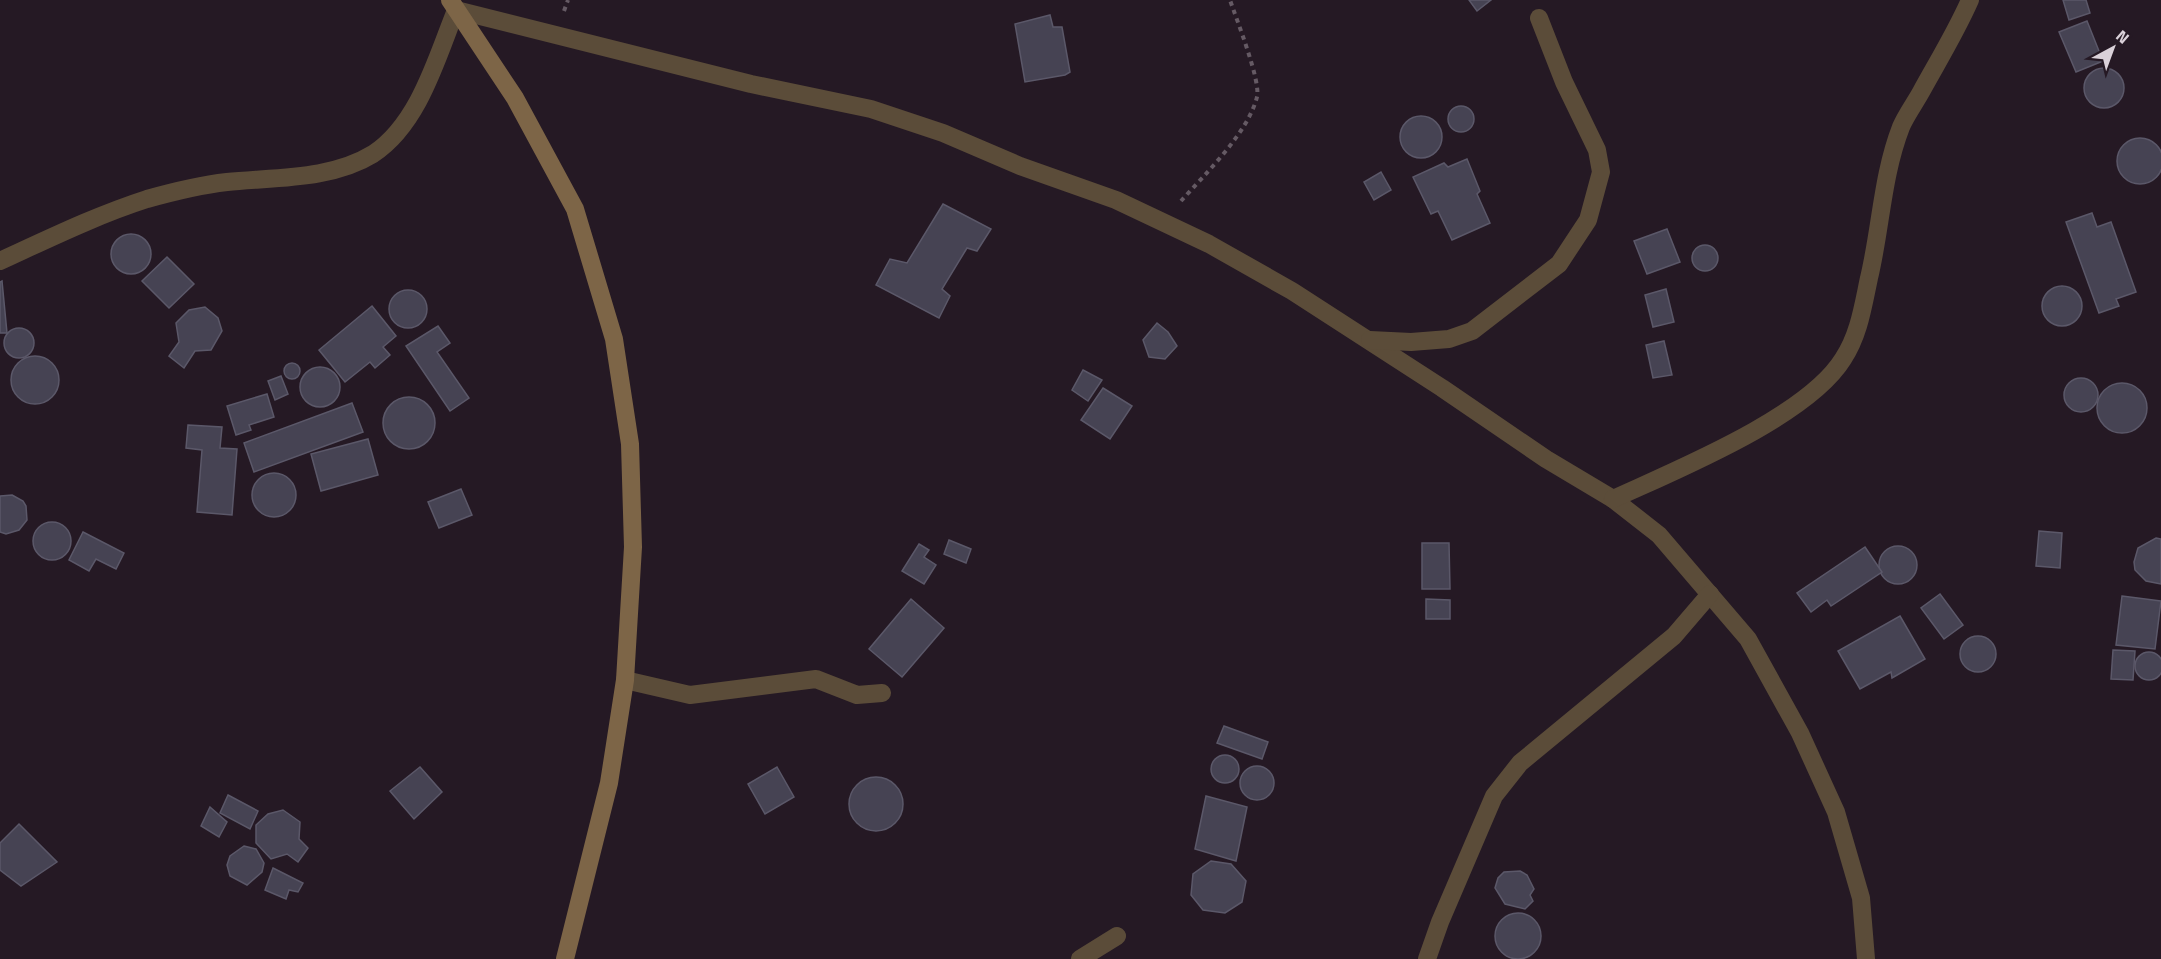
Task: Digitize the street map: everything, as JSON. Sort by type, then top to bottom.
[{"type":"street","points":[[1613,499],[1685,466],[1784,413],[1824,383],[1842,361],[1854,339],[1863,305],[1875,255],[1881,201],[1902,127],[1956,32],[1970,0]]},
{"type":"street","points":[[453,5],[751,84],[871,109],[943,133],[1020,166],[1116,200],[1209,244],[1292,291],[1546,459],[1613,499],[1659,535],[1748,639],[1800,734],[1836,812],[1861,898],[1866,959]]},
{"type":"street","points":[[0,261],[147,199],[224,183],[304,176],[345,166],[374,153],[398,130],[424,89],[453,5]]},
{"type":"street","points":[[453,5],[515,98],[575,209],[614,339],[630,444],[633,547],[625,681],[609,783],[565,959]]},
{"type":"street","points":[[1368,340],[1411,342],[1449,339],[1472,331],[1559,264],[1588,220],[1601,172],[1597,150],[1564,82],[1539,18]]},
{"type":"street","points":[[1427,959],[1440,922],[1494,796],[1520,764],[1674,636],[1710,594]]},
{"type":"street","points":[[625,681],[690,695],[816,679],[857,695],[882,693]]},
{"type":"street","points":[[1080,959],[1117,936]]},
{"type":"path","points":[[1162,221],[1241,130],[1257,96],[1247,48],[1230,0]]},
{"type":"building","points":[[1469,0],[1491,0],[1477,11]]},
{"type":"building","points":[[2063,0],[2086,0],[2090,13],[2069,20]]},
{"type":"building","points":[[1050,15],[1053,27],[1062,27],[1070,72],[1065,75],[1025,82],[1015,24]]},
{"type":"building","points":[[2087,21],[2103,61],[2076,72],[2059,32]]},
{"type":"building","points":[[2104,68],[2118,74],[2124,88],[2118,102],[2104,108],[2090,102],[2084,88],[2090,74]]},
{"type":"building","points":[[1461,106],[1470,110],[1474,119],[1470,128],[1461,132],[1452,128],[1448,119],[1452,110]]},
{"type":"building","points":[[1421,116],[1436,122],[1442,137],[1436,152],[1421,158],[1406,152],[1400,137],[1406,122]]},
{"type":"building","points":[[2140,138],[2149,139],[2157,144],[2162,152],[2162,170],[2157,178],[2149,183],[2140,184],[2131,183],[2123,178],[2118,170],[2117,161],[2118,152],[2123,144],[2131,139]]},
{"type":"building","points":[[1467,159],[1480,191],[1477,194],[1490,223],[1452,240],[1438,211],[1431,214],[1413,177],[1444,163],[1448,167]]},
{"type":"building","points":[[1381,172],[1391,190],[1374,200],[1364,182]]},
{"type":"building","points":[[943,204],[991,229],[977,251],[967,248],[942,289],[950,296],[939,318],[876,285],[890,259],[907,263]]},
{"type":"building","points":[[2092,213],[2097,227],[2111,222],[2136,292],[2116,299],[2119,306],[2099,313],[2066,222]]},
{"type":"building","points":[[1667,229],[1680,262],[1647,274],[1634,241]]},
{"type":"building","points":[[131,234],[145,240],[151,254],[145,268],[131,274],[117,268],[111,254],[117,240]]},
{"type":"building","points":[[1705,245],[1714,249],[1718,258],[1714,267],[1705,271],[1696,267],[1692,258],[1696,249]]},
{"type":"building","points":[[167,257],[194,284],[169,308],[142,281]]},
{"type":"building","points":[[2,281],[7,333],[0,333],[0,282]]},
{"type":"building","points":[[2062,286],[2076,292],[2082,306],[2076,320],[2062,326],[2048,320],[2042,306],[2048,292]]},
{"type":"building","points":[[1666,289],[1674,322],[1653,327],[1645,295]]},
{"type":"building","points":[[408,290],[422,295],[427,309],[422,323],[408,328],[394,323],[389,309],[394,295]]},
{"type":"building","points":[[372,306],[396,336],[383,347],[390,355],[375,368],[370,362],[345,382],[319,350]]},
{"type":"building","points":[[205,307],[218,318],[222,331],[211,350],[195,351],[184,368],[169,356],[179,342],[176,323],[189,310]]},
{"type":"building","points":[[1157,323],[1168,332],[1177,346],[1165,359],[1149,357],[1143,340]]},
{"type":"building","points":[[438,326],[450,343],[437,352],[469,398],[450,411],[406,346]]},
{"type":"building","points":[[19,328],[29,333],[34,343],[29,353],[19,358],[9,353],[4,343],[9,333]]},
{"type":"building","points":[[1664,341],[1672,375],[1653,378],[1646,345]]},
{"type":"building","points":[[35,356],[52,363],[59,380],[52,397],[35,404],[18,397],[11,380],[18,363]]},
{"type":"building","points":[[289,363],[295,363],[300,371],[298,377],[289,379],[284,374],[284,368]]},
{"type":"building","points":[[320,367],[328,368],[334,373],[339,379],[339,395],[334,401],[328,406],[320,407],[312,406],[306,401],[301,395],[300,387],[301,379],[306,373],[312,368]]},
{"type":"building","points":[[1083,370],[1102,380],[1088,401],[1072,390]]},
{"type":"building","points":[[281,376],[288,394],[275,400],[268,381]]},
{"type":"building","points":[[2081,378],[2093,383],[2098,395],[2093,407],[2081,412],[2069,407],[2064,395],[2069,383]]},
{"type":"building","points":[[2122,383],[2136,387],[2143,394],[2147,408],[2143,422],[2136,429],[2122,433],[2108,429],[2101,422],[2097,408],[2101,394],[2108,387]]},
{"type":"building","points":[[1103,388],[1132,406],[1110,439],[1081,420]]},
{"type":"building","points":[[267,394],[274,417],[249,425],[251,430],[236,435],[227,406]]},
{"type":"building","points":[[404,397],[414,397],[428,404],[435,423],[428,442],[414,449],[404,449],[394,445],[387,438],[383,428],[383,418],[387,408],[394,401]]},
{"type":"building","points":[[352,403],[363,432],[254,472],[244,443]]},
{"type":"building","points":[[188,425],[222,427],[220,448],[237,449],[232,515],[197,512],[202,450],[186,448]]},
{"type":"building","points":[[368,439],[378,475],[321,491],[311,454]]},
{"type":"building","points":[[274,473],[290,479],[296,495],[290,511],[274,517],[258,511],[252,495],[258,479]]},
{"type":"building","points":[[461,489],[472,515],[439,528],[428,502]]},
{"type":"building","points":[[12,495],[23,501],[26,506],[27,520],[19,530],[6,534],[0,532],[0,496]]},
{"type":"building","points":[[52,522],[65,528],[71,541],[65,554],[52,560],[39,554],[33,541],[39,528]]},
{"type":"building","points":[[2039,531],[2062,533],[2060,568],[2036,566]]},
{"type":"building","points":[[83,532],[124,553],[116,569],[96,559],[89,571],[69,560]]},
{"type":"building","points":[[2156,538],[2161,539],[2161,584],[2146,581],[2135,570],[2134,562],[2138,548]]},
{"type":"building","points":[[949,540],[971,549],[966,563],[944,554]]},
{"type":"building","points":[[1422,543],[1449,543],[1450,589],[1422,589]]},
{"type":"building","points":[[919,544],[929,550],[924,557],[936,565],[924,584],[902,571]]},
{"type":"building","points":[[1898,546],[1912,551],[1917,565],[1912,579],[1898,584],[1884,579],[1879,565],[1884,551]]},
{"type":"building","points":[[1865,547],[1882,572],[1831,606],[1827,600],[1811,612],[1797,593]]},
{"type":"building","points":[[1940,594],[1963,625],[1944,639],[1921,608]]},
{"type":"building","points":[[2122,596],[2161,601],[2155,649],[2116,645]]},
{"type":"building","points":[[911,599],[944,628],[902,677],[869,649]]},
{"type":"building","points":[[1426,599],[1450,600],[1450,619],[1426,619]]},
{"type":"building","points":[[1900,616],[1925,659],[1892,678],[1891,672],[1860,689],[1838,651]]},
{"type":"building","points":[[1978,636],[1991,641],[1996,654],[1991,667],[1978,672],[1965,667],[1960,654],[1965,641]]},
{"type":"building","points":[[2113,650],[2135,651],[2133,680],[2111,679]]},
{"type":"building","points":[[2149,652],[2159,656],[2163,666],[2159,676],[2149,680],[2139,676],[2135,666],[2139,656]]},
{"type":"building","points":[[1224,726],[1268,742],[1262,759],[1217,743]]},
{"type":"building","points":[[1225,755],[1235,759],[1239,769],[1235,779],[1225,783],[1215,779],[1211,769],[1215,759]]},
{"type":"building","points":[[1257,766],[1269,771],[1274,783],[1269,795],[1257,800],[1245,795],[1240,783],[1245,771]]},
{"type":"building","points":[[420,767],[442,792],[414,819],[390,791]]},
{"type":"building","points":[[777,767],[794,797],[765,814],[748,784]]},
{"type":"building","points":[[876,777],[886,779],[895,785],[901,794],[903,804],[901,814],[895,823],[886,829],[876,831],[866,829],[857,823],[851,814],[849,804],[851,794],[857,785],[866,779]]},
{"type":"building","points":[[228,795],[258,811],[250,829],[220,813]]},
{"type":"building","points":[[1206,796],[1247,807],[1236,861],[1195,849]]},
{"type":"building","points":[[210,807],[227,822],[219,837],[201,826]]},
{"type":"building","points":[[283,810],[300,822],[299,839],[308,848],[298,862],[287,854],[271,859],[256,843],[256,825],[268,814]]},
{"type":"building","points":[[19,824],[57,862],[21,886],[0,870],[0,843]]},
{"type":"building","points":[[244,846],[256,849],[264,863],[262,872],[247,885],[230,876],[227,865],[230,856]]},
{"type":"building","points":[[1211,861],[1231,864],[1246,881],[1242,902],[1225,913],[1203,910],[1191,895],[1193,874]]},
{"type":"building","points":[[273,868],[303,883],[298,892],[289,890],[286,899],[265,890]]},
{"type":"building","points":[[1520,871],[1527,875],[1534,889],[1530,895],[1533,901],[1525,909],[1505,904],[1495,888],[1498,878],[1504,872]]},
{"type":"building","points":[[1518,913],[1534,920],[1541,936],[1534,952],[1518,959],[1502,952],[1495,936],[1502,920]]}]
